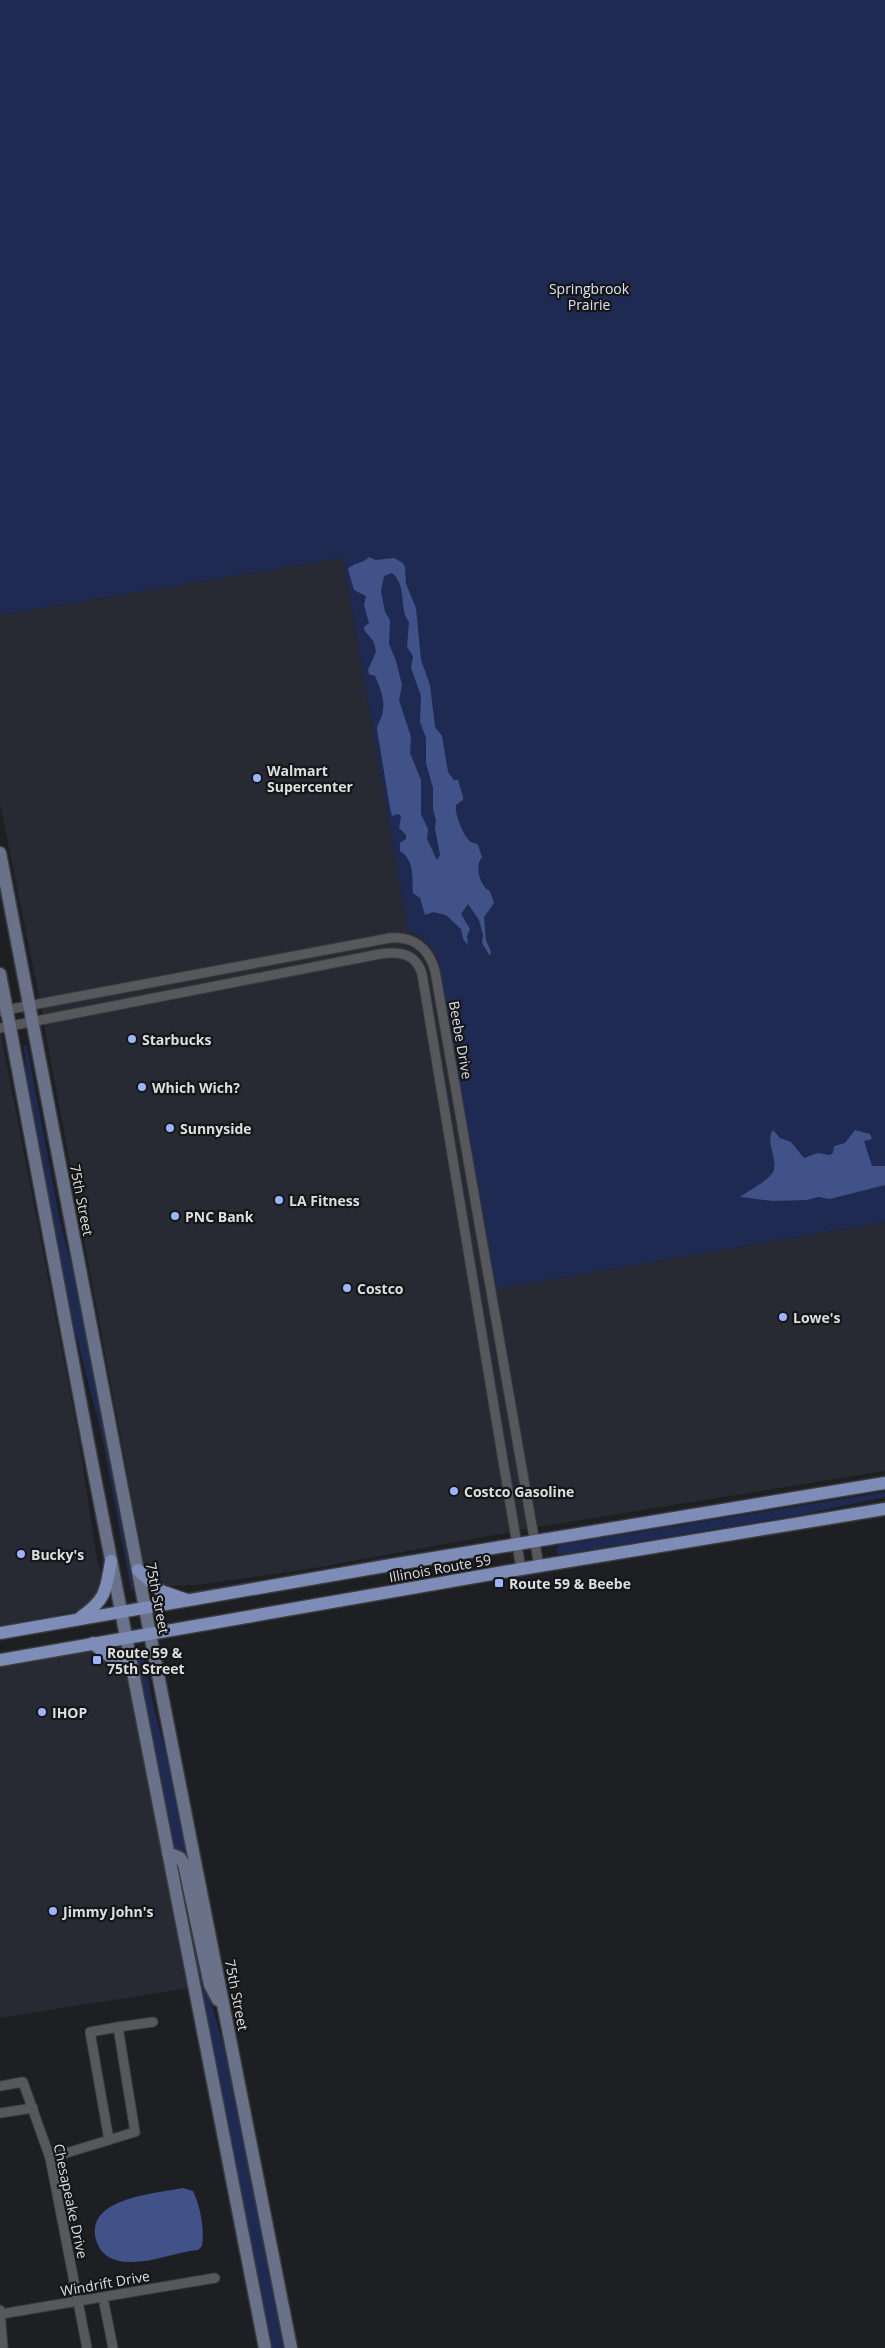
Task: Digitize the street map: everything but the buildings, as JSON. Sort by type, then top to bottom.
[{"type":"main road","name":"75th Street","points":[[0,853],[150,1634],[291,2348]]},
{"type":"main road","points":[[0,974],[5,1027],[127,1638],[265,2348]]},
{"type":"main road","name":"Illinois Route 59","points":[[0,1633],[885,1483]]},
{"type":"main road","name":"Illinois Route 59","points":[[0,1660],[539,1566],[885,1509]]},
{"type":"main road","points":[[77,1620],[94,1608],[105,1594],[111,1560]]},
{"type":"main road","points":[[138,1570],[161,1591],[190,1601]]},
{"type":"main road","points":[[93,1644],[102,1653],[115,1658],[133,1672]]},
{"type":"main road","points":[[168,1852],[180,1858],[184,1864],[210,1985],[224,2011]]},
{"type":"street","name":"Beebe Drive","points":[[3,1010],[390,938],[408,939],[425,950],[430,956],[435,970],[539,1566]]},
{"type":"street","name":"Beebe Drive","points":[[5,1027],[393,952],[406,954],[417,963],[422,974],[522,1569]]},
{"type":"street","points":[[109,2140],[90,2032],[153,2022]]},
{"type":"street","points":[[50,2158],[135,2132],[118,2028]]},
{"type":"street","name":"Chesapeake Drive","points":[[0,2086],[23,2082],[50,2158],[87,2348]]},
{"type":"street","points":[[0,2113],[33,2108]]},
{"type":"street","name":"Windrift Drive","points":[[0,2312],[103,2298],[215,2278]]},
{"type":"street","points":[[103,2298],[113,2348]]},
{"type":"street","points":[[0,2312],[3,2348]]},
{"type":"shaded area","points":[[369,557],[376,560],[394,558],[403,563],[405,567],[406,584],[416,608],[421,660],[430,685],[435,727],[442,736],[448,772],[454,780],[458,780],[463,797],[463,800],[456,805],[457,814],[465,836],[468,840],[478,845],[482,857],[478,866],[479,876],[483,885],[490,891],[494,903],[484,917],[486,940],[491,952],[490,956],[482,943],[483,935],[479,920],[468,904],[461,914],[470,929],[467,936],[468,945],[463,939],[461,929],[446,915],[433,912],[425,915],[420,898],[413,893],[408,859],[400,851],[400,843],[406,839],[406,835],[399,828],[401,817],[399,814],[392,816],[390,808],[377,729],[383,713],[383,701],[375,676],[369,674],[368,670],[376,652],[374,642],[364,630],[364,627],[369,623],[364,605],[366,596],[354,590],[348,569]],"holes":[[[392,573],[397,578],[402,591],[404,610],[409,622],[407,647],[413,656],[411,668],[421,696],[420,722],[426,738],[426,763],[433,788],[433,809],[440,855],[437,860],[427,839],[428,829],[421,814],[421,780],[410,753],[411,737],[399,700],[402,685],[396,661],[389,644],[390,620],[385,612],[381,591],[384,576]]]},
{"type":"shaded area","points":[[343,558],[408,929],[425,940],[434,950],[438,960],[496,1289],[885,1222],[885,1471],[538,1527],[309,1569],[197,1585],[167,1586],[154,1580],[148,1573],[144,1563],[39,997],[0,803],[0,615]]},
{"type":"shaded area","points":[[0,1029],[78,1434],[97,1560],[102,1576],[102,1587],[86,1609],[0,1626]]},
{"type":"shaded area","points":[[773,1130],[780,1138],[791,1142],[804,1158],[818,1153],[830,1155],[833,1153],[834,1146],[845,1143],[855,1130],[870,1134],[872,1139],[864,1141],[872,1166],[885,1166],[885,1185],[830,1199],[818,1197],[807,1200],[773,1201],[740,1197],[768,1178],[774,1170],[770,1139]]},
{"type":"shaded area","points":[[122,1646],[188,1988],[0,2018],[0,1667]]},
{"type":"shaded area","points":[[183,2188],[193,2191],[200,2210],[203,2240],[202,2246],[198,2250],[138,2262],[119,2261],[103,2253],[98,2245],[95,2229],[99,2217],[109,2208],[138,2196]]},
{"type":"green space","name":"Springbrook Prairie","points":[[0,0],[885,0],[885,1222],[496,1289],[438,960],[426,942],[408,930],[343,558],[0,615]]},
{"type":"green space","points":[[0,880],[21,990],[19,991],[0,894]]},
{"type":"green space","points":[[24,1046],[27,1046],[60,1222],[79,1294],[134,1590],[131,1590],[102,1436],[67,1300],[28,1095]]},
{"type":"green space","points":[[885,1492],[885,1497],[805,1514],[564,1554],[558,1554],[556,1550],[559,1545]]},
{"type":"green space","points":[[144,1659],[154,1709],[175,1786],[193,1880],[172,1850],[137,1666],[137,1660]]},
{"type":"green space","points":[[176,1863],[180,1864],[212,2005],[236,2091],[286,2348],[270,2348]]},
{"type":"place","name":"Walmart Supercenter","points":[[257,778]]},
{"type":"place","name":"Starbucks","points":[[132,1039]]},
{"type":"place","name":"Which Wich?","points":[[142,1087]]},
{"type":"place","name":"Sunnyside","points":[[170,1128]]},
{"type":"place","name":"LA Fitness","points":[[279,1200]]},
{"type":"place","name":"PNC Bank","points":[[175,1216]]},
{"type":"place","name":"Costco","points":[[347,1288]]},
{"type":"place","name":"Lowe's","points":[[783,1317]]},
{"type":"place","name":"Costco Gasoline","points":[[454,1491]]},
{"type":"place","name":"Bucky's","points":[[21,1554]]},
{"type":"place","name":"Route 59 & Beebe","points":[[499,1583]]},
{"type":"place","name":"Route 59 & 75th Street","points":[[97,1660]]},
{"type":"place","name":"IHOP","points":[[42,1712]]},
{"type":"place","name":"Jimmy John's","points":[[53,1911]]}]
